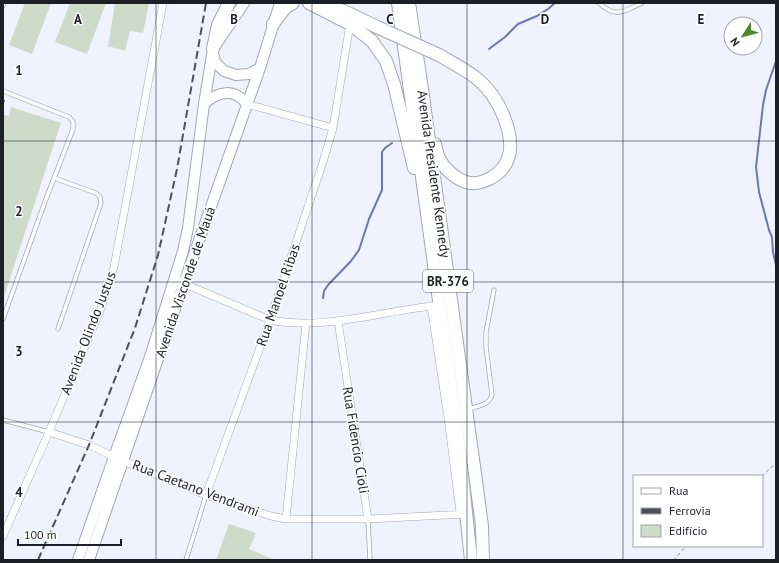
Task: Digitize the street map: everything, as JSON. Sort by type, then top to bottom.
[{"type":"highway","points":[[213,49],[218,25],[229,3]]},
{"type":"highway","points":[[273,24],[285,8],[293,3]]},
{"type":"highway","points":[[309,3],[350,24],[372,41],[386,61],[394,84],[424,208],[434,268]]},
{"type":"highway","points":[[322,3],[346,12],[439,55],[476,78],[488,91],[500,108],[509,129],[511,148],[508,162],[498,174],[485,181],[470,183],[456,177],[444,166],[438,155],[422,89]]},
{"type":"highway","name":"Avenida Presidente Kennedy","points":[[398,3],[434,268],[436,306],[459,446],[464,514],[471,560]]},
{"type":"highway","name":"Avenida Presidente Kennedy","points":[[409,3],[482,526],[483,560]]},
{"type":"main road","name":"Avenida Visconde de Mauá","points":[[89,560],[118,459],[174,280],[188,228],[204,104],[213,49],[244,3]]},
{"type":"main road","name":"Avenida Visconde de Mauá","points":[[78,560],[184,284],[260,68],[280,3]]},
{"type":"main road","points":[[213,49],[215,62],[224,71],[236,75],[249,74],[260,68]]},
{"type":"main road","points":[[204,104],[210,98],[218,94],[227,93],[242,98],[247,104]]},
{"type":"street","name":"Avenida Olindo Justus","points":[[3,536],[100,311],[114,267],[163,3]]},
{"type":"street","name":"Rua Manoel Ribas","points":[[206,495],[270,320],[324,162],[332,128],[350,24]]},
{"type":"street","points":[[247,104],[332,128]]},
{"type":"street","points":[[174,280],[270,320],[286,323],[338,320],[436,306]]},
{"type":"street","name":"Rua Fidencio Cioli","points":[[338,320],[368,518]]},
{"type":"street","points":[[286,519],[306,323]]},
{"type":"street","name":"Rua Caetano Vendrami","points":[[49,432],[89,445],[118,459],[206,495],[271,516],[286,519],[368,518],[464,514]]},
{"type":"lane","points":[[599,3],[607,10],[614,12],[622,11],[642,3]]},
{"type":"lane","points":[[3,91],[68,117],[73,122],[73,129],[3,319]]},
{"type":"lane","points":[[54,178],[96,193],[100,197],[100,203],[58,329]]},
{"type":"lane","points":[[466,410],[487,404],[491,400],[492,395],[486,347],[486,332],[494,290]]},
{"type":"lane","name":"Rua Caetano Vendrami","points":[[3,420],[49,432]]},
{"type":"lane","name":"Rua Manoel Ribas","points":[[186,560],[206,495]]},
{"type":"lane","name":"Rua Fidencio Cioli","points":[[368,518],[370,560]]},
{"type":"path","points":[[763,475],[776,464]]},
{"type":"path","points":[[674,560],[685,547]]},
{"type":"building","points":[[25,3],[51,3],[32,54],[9,45]]},
{"type":"building","points":[[70,3],[106,3],[87,54],[55,42]]},
{"type":"building","points":[[115,3],[149,3],[143,33],[130,31],[125,51],[108,46]]},
{"type":"building","points":[[11,107],[61,123],[3,300],[3,114],[9,116]]},
{"type":"building","points":[[229,524],[256,533],[249,549],[275,560],[216,560]]},
{"type":"waterway","points":[[489,49],[505,37],[518,24],[537,16],[555,3]]},
{"type":"waterway","points":[[776,61],[766,90],[763,105],[756,167],[759,192],[772,237],[776,265]]},
{"type":"waterway","points":[[323,298],[324,291],[328,285],[351,261],[359,250],[369,219],[382,190],[382,152],[392,143]]},
{"type":"railway","points":[[38,560],[89,445],[135,328],[158,255],[177,169],[206,3]]}]
